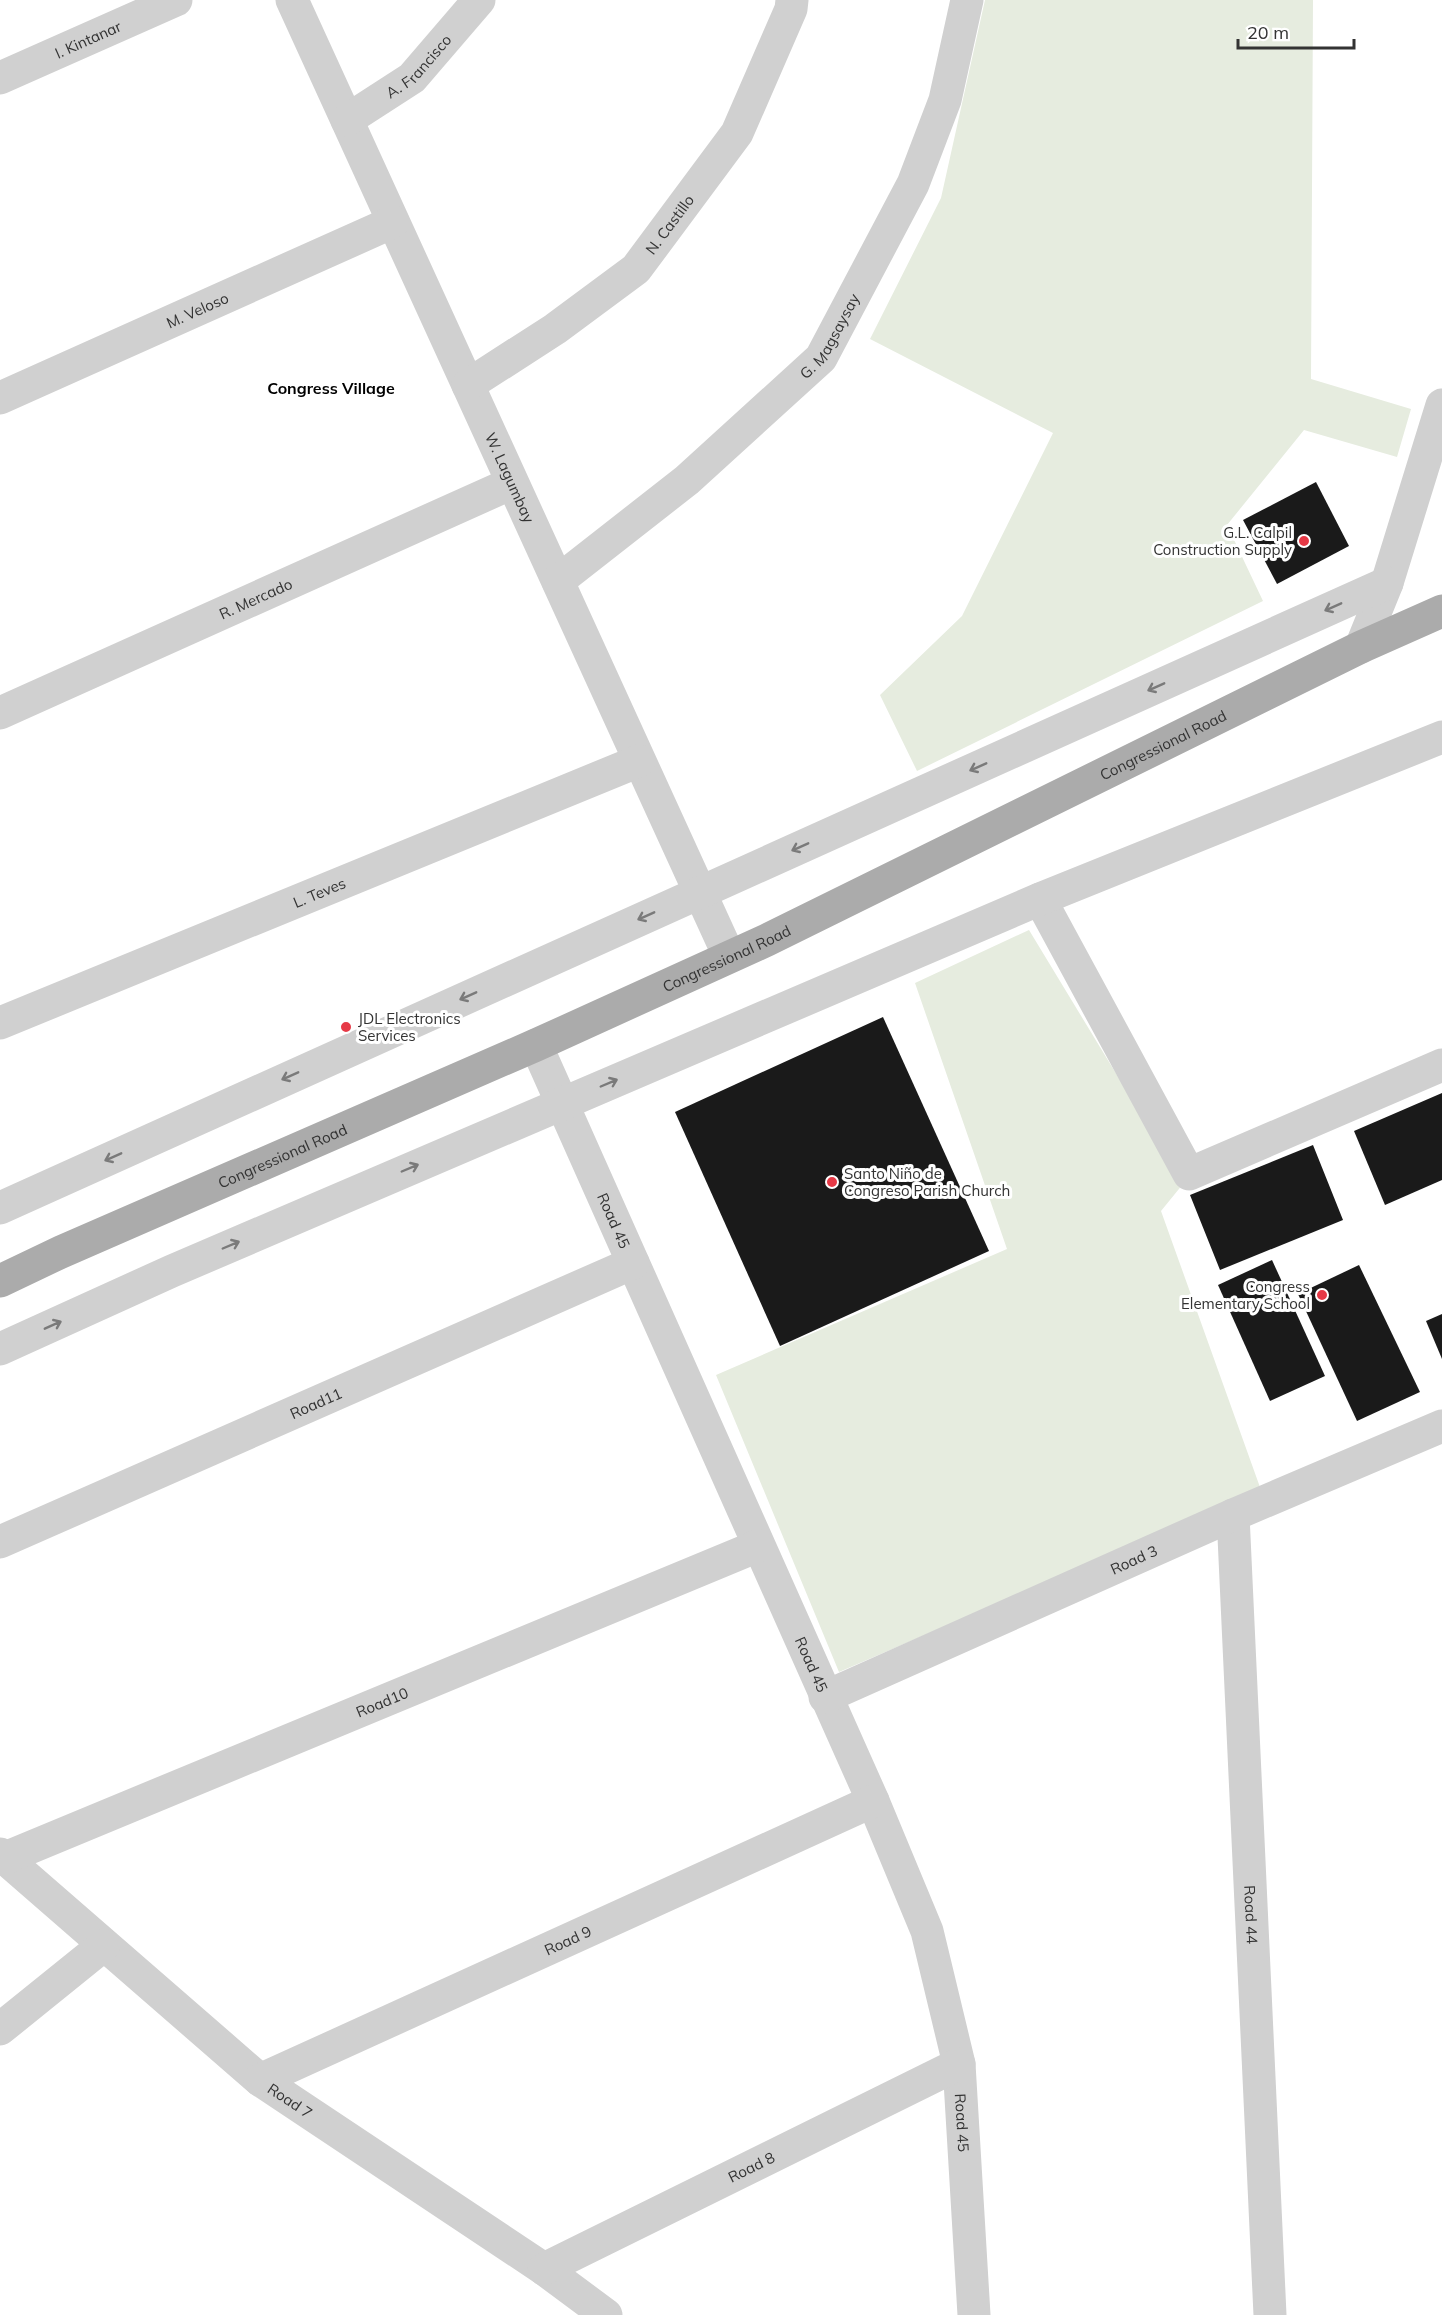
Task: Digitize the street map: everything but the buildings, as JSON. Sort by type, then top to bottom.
[{"type":"main road","name":"Congressional Road","points":[[0,1281],[61,1251],[536,1045],[767,940],[1361,647],[1442,611]]},
{"type":"street","name":"I. Kintanar","points":[[0,78],[176,0]]},
{"type":"street","name":"W. Lagumbay","points":[[292,0],[729,956]]},
{"type":"street","name":"A. Francisco","points":[[347,120],[412,78],[479,0]]},
{"type":"street","name":"N. Castillo","points":[[468,385],[555,328],[636,269],[737,133],[791,9],[792,0]]},
{"type":"street","name":"G. Magsaysay","points":[[558,581],[687,480],[821,358],[913,184],[945,100],[967,0]]},
{"type":"street","name":"M. Veloso","points":[[0,398],[393,222]]},
{"type":"street","points":[[1361,647],[1387,583],[1442,405]]},
{"type":"street","name":"R. Mercado","points":[[0,713],[512,483]]},
{"type":"street","points":[[0,1208],[699,891],[1387,583]]},
{"type":"street","points":[[0,1349],[172,1270],[1040,899],[1442,737]]},
{"type":"street","name":"L. Teves","points":[[0,1023],[639,761]]},
{"type":"street","points":[[1040,899],[1189,1174],[1442,1065]]},
{"type":"street","name":"Road 45","points":[[536,1045],[873,1801],[927,1931],[959,2064],[974,2315]]},
{"type":"street","name":"Road11","points":[[0,1542],[633,1263]]},
{"type":"street","name":"Road 3","points":[[825,1697],[1233,1515],[1442,1426]]},
{"type":"street","name":"Road 44","points":[[1233,1515],[1270,2315]]},
{"type":"street","name":"Road10","points":[[3,1856],[758,1546]]},
{"type":"street","name":"Road 9","points":[[260,2080],[873,1801]]},
{"type":"street","name":"Road 7","points":[[3,1856],[260,2080],[544,2270],[606,2315]]},
{"type":"street","points":[[0,2029],[104,1945]]},
{"type":"street","name":"Road 8","points":[[544,2270],[959,2064]]},
{"type":"shaded area","points":[[985,0],[1313,0],[1311,379],[1411,409],[1397,457],[1304,430],[1227,525],[1263,601],[917,771],[880,695],[962,616],[1053,433],[870,339],[941,198]]},
{"type":"shaded area","points":[[1029,930],[1183,1184],[1161,1211],[1261,1490],[839,1672],[716,1375],[1007,1249],[915,983]]},
{"type":"place","name":"G.L. Calpil Construction Supply","points":[[1304,541]]},
{"type":"place","name":"JDL Electronics Services","points":[[346,1027]]},
{"type":"place","name":"Santo Niño de Congreso Parish Church","points":[[832,1182]]},
{"type":"place","name":"Congress Elementary School","points":[[1322,1295]]},
{"type":"district","name":"Congress Village","points":[[331,388]]}]
